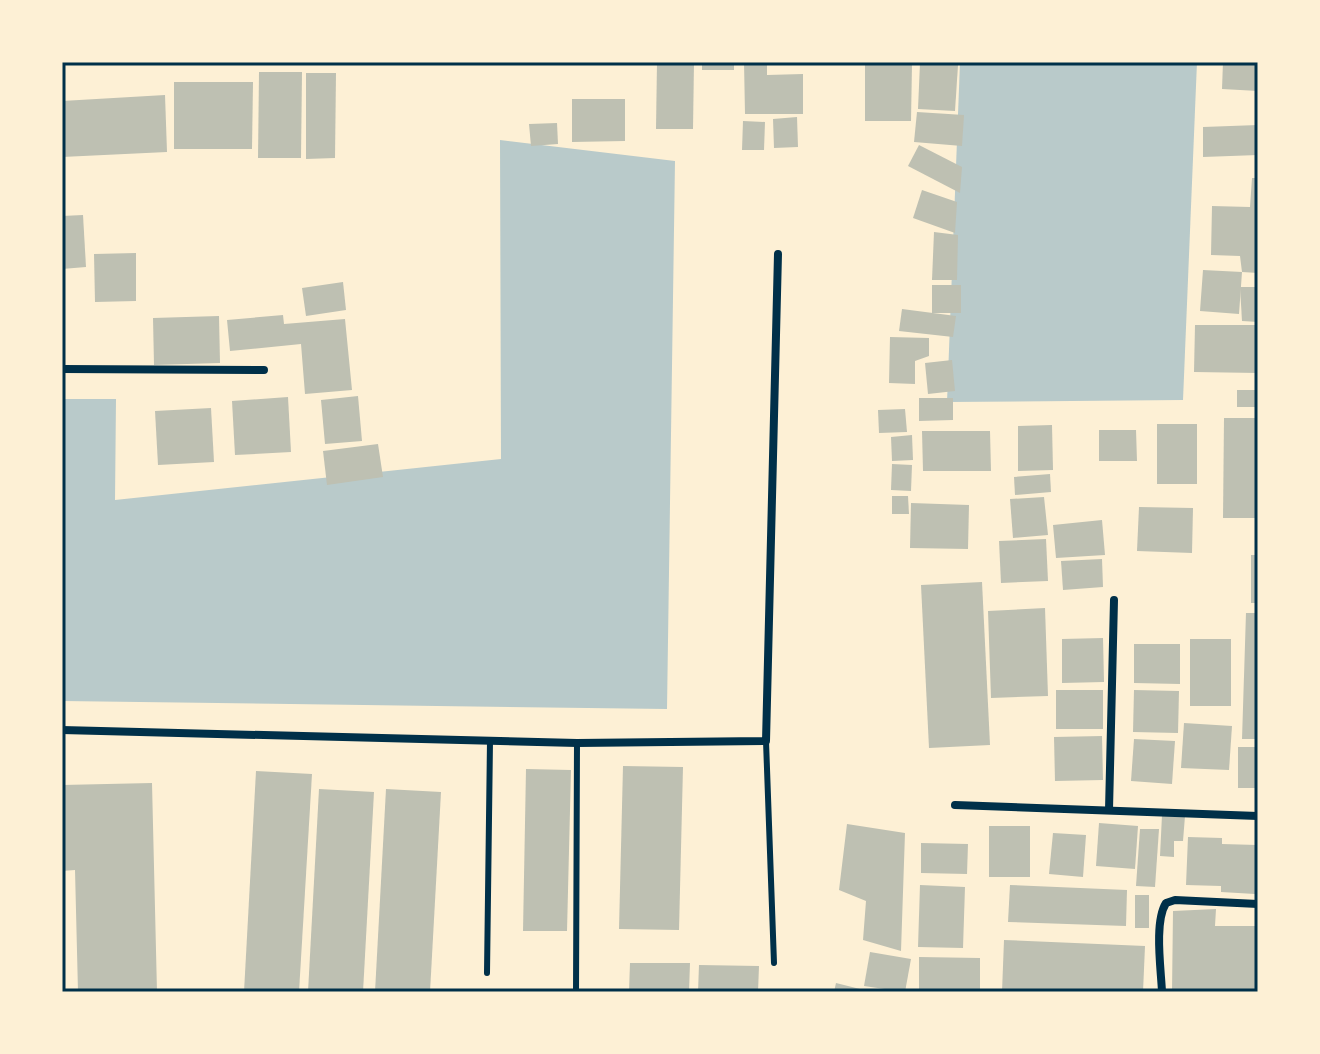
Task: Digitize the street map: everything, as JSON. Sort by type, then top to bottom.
[{"type":"street","points":[[62,730],[577,743],[766,741],[778,254]]},
{"type":"street","points":[[62,369],[264,370]]},
{"type":"street","points":[[1109,810],[1114,600]]},
{"type":"street","points":[[955,805],[1258,816]]},
{"type":"street","points":[[1162,992],[1160,928],[1166,903],[1175,900],[1258,904]]},
{"type":"lane","points":[[487,973],[490,741]]},
{"type":"lane","points":[[766,741],[774,963]]},
{"type":"lane","points":[[576,992],[577,743]]},
{"type":"shaded area","points":[[960,62],[1197,62],[1183,400],[947,402]]},
{"type":"shaded area","points":[[500,140],[675,161],[667,709],[62,701],[62,399],[116,399],[115,500],[501,459]]},
{"type":"building","points":[[657,62],[694,62],[693,129],[656,129]]},
{"type":"building","points":[[702,62],[734,62],[734,70],[702,70]]},
{"type":"building","points":[[744,62],[767,62],[767,75],[803,74],[803,114],[745,114]]},
{"type":"building","points":[[1223,62],[1258,62],[1258,91],[1222,89]]},
{"type":"building","points":[[920,63],[958,65],[955,111],[918,109]]},
{"type":"building","points":[[865,64],[912,64],[911,121],[865,121]]},
{"type":"building","points":[[259,72],[302,72],[301,158],[258,158]]},
{"type":"building","points":[[306,73],[336,73],[335,158],[306,159]]},
{"type":"building","points":[[174,82],[253,82],[252,149],[174,149]]},
{"type":"building","points":[[165,95],[167,152],[62,157],[62,101]]},
{"type":"building","points":[[572,99],[625,99],[625,141],[572,142]]},
{"type":"building","points":[[917,112],[964,115],[962,146],[914,142]]},
{"type":"building","points":[[797,117],[798,147],[774,148],[773,119]]},
{"type":"building","points":[[743,121],[765,122],[764,150],[742,150]]},
{"type":"building","points":[[557,123],[558,144],[531,146],[529,124]]},
{"type":"building","points":[[1258,125],[1258,155],[1203,157],[1203,127]]},
{"type":"building","points":[[919,145],[962,167],[960,193],[908,166]]},
{"type":"building","points":[[1252,178],[1258,178],[1258,273],[1242,272],[1240,256],[1211,255],[1212,206],[1250,207]]},
{"type":"building","points":[[922,190],[957,202],[955,233],[913,218]]},
{"type":"building","points":[[83,215],[86,267],[62,269],[62,216]]},
{"type":"building","points":[[934,232],[958,235],[957,280],[932,280]]},
{"type":"building","points":[[136,253],[136,301],[95,302],[94,254]]},
{"type":"building","points":[[1203,270],[1242,272],[1239,314],[1200,311]]},
{"type":"building","points":[[343,282],[346,310],[306,316],[302,288]]},
{"type":"building","points":[[932,285],[961,285],[961,313],[932,313]]},
{"type":"building","points":[[1240,287],[1258,287],[1258,322],[1242,321]]},
{"type":"building","points":[[902,309],[956,316],[953,337],[899,331]]},
{"type":"building","points":[[283,315],[284,324],[345,319],[352,390],[305,394],[301,344],[230,351],[227,320]]},
{"type":"building","points":[[219,316],[220,363],[154,365],[153,318]]},
{"type":"building","points":[[1195,325],[1258,325],[1258,373],[1194,372]]},
{"type":"building","points":[[890,337],[929,338],[929,356],[915,361],[915,384],[889,383]]},
{"type":"building","points":[[952,360],[955,391],[928,394],[925,363]]},
{"type":"building","points":[[1237,390],[1258,390],[1258,407],[1237,407]]},
{"type":"building","points":[[358,396],[362,441],[325,444],[321,400]]},
{"type":"building","points":[[288,397],[291,452],[235,455],[232,401]]},
{"type":"building","points":[[919,398],[953,398],[953,420],[919,421]]},
{"type":"building","points":[[211,408],[214,462],[158,465],[155,411]]},
{"type":"building","points":[[905,409],[907,432],[879,433],[878,410]]},
{"type":"building","points":[[1224,418],[1258,418],[1258,518],[1223,518]]},
{"type":"building","points":[[1157,424],[1197,424],[1197,484],[1157,484]]},
{"type":"building","points":[[1052,425],[1053,470],[1018,471],[1018,426]]},
{"type":"building","points":[[1099,430],[1136,430],[1137,461],[1099,461]]},
{"type":"building","points":[[922,431],[990,431],[991,471],[923,471]]},
{"type":"building","points":[[912,435],[913,460],[892,461],[891,437]]},
{"type":"building","points":[[378,444],[383,477],[327,485],[323,451]]},
{"type":"building","points":[[892,464],[912,465],[911,491],[891,490]]},
{"type":"building","points":[[1050,474],[1051,492],[1015,495],[1014,477]]},
{"type":"building","points":[[892,496],[908,496],[909,514],[892,514]]},
{"type":"building","points":[[1044,497],[1048,535],[1013,538],[1010,499]]},
{"type":"building","points":[[911,503],[969,505],[968,549],[910,548]]},
{"type":"building","points":[[1139,507],[1193,508],[1192,553],[1137,551]]},
{"type":"building","points":[[1102,520],[1105,555],[1056,558],[1053,525]]},
{"type":"building","points":[[1046,539],[1048,581],[1001,583],[999,541]]},
{"type":"building","points":[[1251,555],[1258,555],[1258,603],[1251,603]]},
{"type":"building","points":[[1102,559],[1103,587],[1063,590],[1061,561]]},
{"type":"building","points":[[982,582],[990,745],[929,748],[921,585]]},
{"type":"building","points":[[1045,608],[1048,696],[991,698],[988,611]]},
{"type":"building","points":[[1246,613],[1258,613],[1258,739],[1242,739]]},
{"type":"building","points":[[1103,638],[1104,682],[1062,683],[1062,639]]},
{"type":"building","points":[[1190,639],[1231,639],[1231,706],[1190,706]]},
{"type":"building","points":[[1134,644],[1180,644],[1180,684],[1134,683]]},
{"type":"building","points":[[1056,690],[1103,690],[1103,729],[1056,729]]},
{"type":"building","points":[[1134,690],[1179,691],[1178,733],[1133,732]]},
{"type":"building","points":[[1184,723],[1232,726],[1229,770],[1181,768]]},
{"type":"building","points":[[1102,736],[1103,780],[1055,781],[1054,737]]},
{"type":"building","points":[[1134,739],[1175,741],[1172,784],[1131,781]]},
{"type":"building","points":[[1238,747],[1258,747],[1258,788],[1238,788]]},
{"type":"building","points":[[623,766],[683,767],[679,930],[619,929]]},
{"type":"building","points":[[526,769],[571,770],[567,931],[523,931]]},
{"type":"building","points":[[256,771],[312,774],[299,992],[244,992]]},
{"type":"building","points":[[152,783],[157,992],[78,992],[75,870],[62,871],[62,785]]},
{"type":"building","points":[[319,789],[374,792],[363,992],[308,992]]},
{"type":"building","points":[[386,789],[441,792],[430,992],[375,992]]},
{"type":"building","points":[[1162,815],[1185,816],[1183,841],[1174,841],[1174,857],[1160,856]]},
{"type":"building","points":[[1099,823],[1138,826],[1135,869],[1096,866]]},
{"type":"building","points":[[847,824],[905,833],[901,951],[863,940],[866,901],[839,890]]},
{"type":"building","points":[[989,826],[1030,826],[1030,877],[989,877]]},
{"type":"building","points":[[1140,829],[1159,829],[1155,887],[1136,886]]},
{"type":"building","points":[[1053,833],[1086,835],[1083,877],[1049,874]]},
{"type":"building","points":[[1188,837],[1222,838],[1222,844],[1257,845],[1255,894],[1221,892],[1221,886],[1186,885]]},
{"type":"building","points":[[921,843],[968,844],[967,874],[921,873]]},
{"type":"building","points":[[920,885],[965,887],[963,948],[918,947]]},
{"type":"building","points":[[1010,885],[1127,890],[1126,926],[1008,922]]},
{"type":"building","points":[[1135,895],[1149,895],[1149,928],[1135,928]]},
{"type":"building","points":[[1216,909],[1215,926],[1258,926],[1258,992],[1172,992],[1173,911]]},
{"type":"building","points":[[1004,940],[1145,946],[1143,992],[1002,992]]},
{"type":"building","points":[[870,952],[911,959],[905,992],[864,986]]},
{"type":"building","points":[[919,957],[980,958],[980,992],[919,992]]},
{"type":"building","points":[[630,963],[690,963],[689,992],[629,992]]},
{"type":"building","points":[[699,965],[759,966],[758,992],[698,992]]},
{"type":"building","points":[[836,983],[868,991],[868,992],[834,992]]}]
